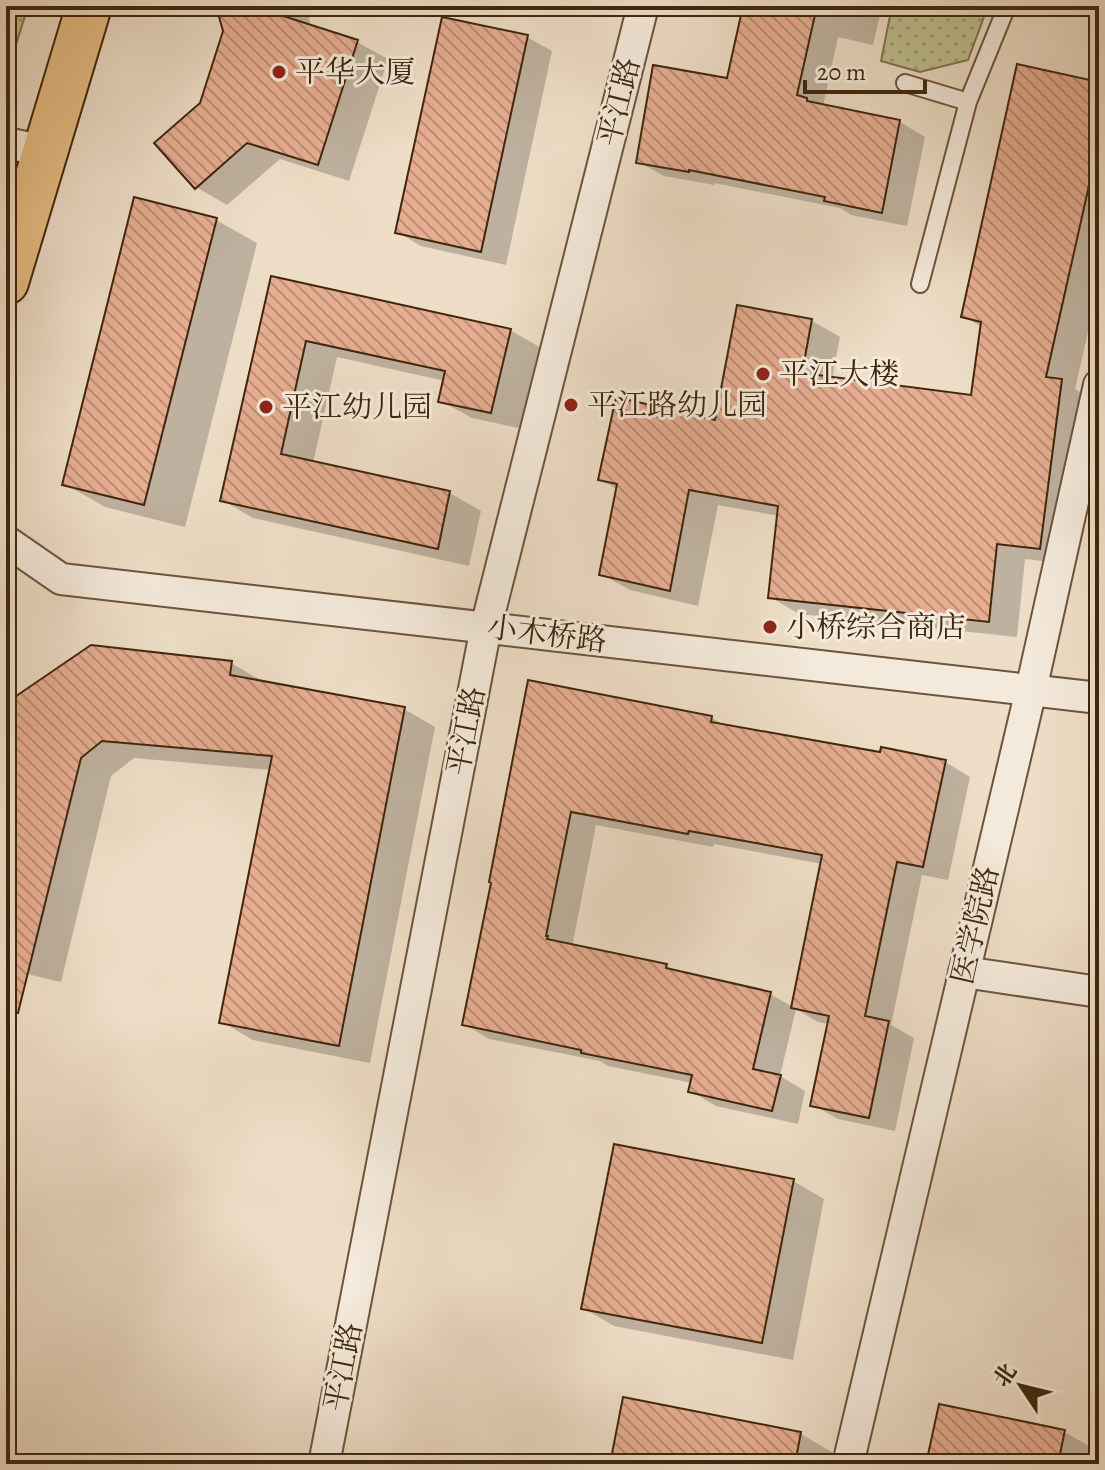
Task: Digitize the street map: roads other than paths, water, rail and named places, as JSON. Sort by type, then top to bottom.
[{"type":"main road","points":[[6,282],[25,147],[89,6]]},
{"type":"street","name":"平江路","points":[[324,1464],[486,627],[643,6]]},
{"type":"street","name":"医学院路","points":[[848,1464],[1031,690],[1099,385]]},
{"type":"street","name":"小木桥路","points":[[6,541],[61,579],[1099,698]]},
{"type":"street","points":[[964,972],[1099,992]]},
{"type":"lane","points":[[920,284],[968,102],[1007,6]]},
{"type":"lane","points":[[905,83],[968,102]]},
{"type":"place","name":"平华大厦","points":[[279,72]]},
{"type":"place","name":"平江大楼","points":[[763,374]]},
{"type":"place","name":"平江路幼儿园","points":[[571,405]]},
{"type":"place","name":"平江幼儿园","points":[[266,407]]},
{"type":"place","name":"小桥综合商店","points":[[770,627]]}]
